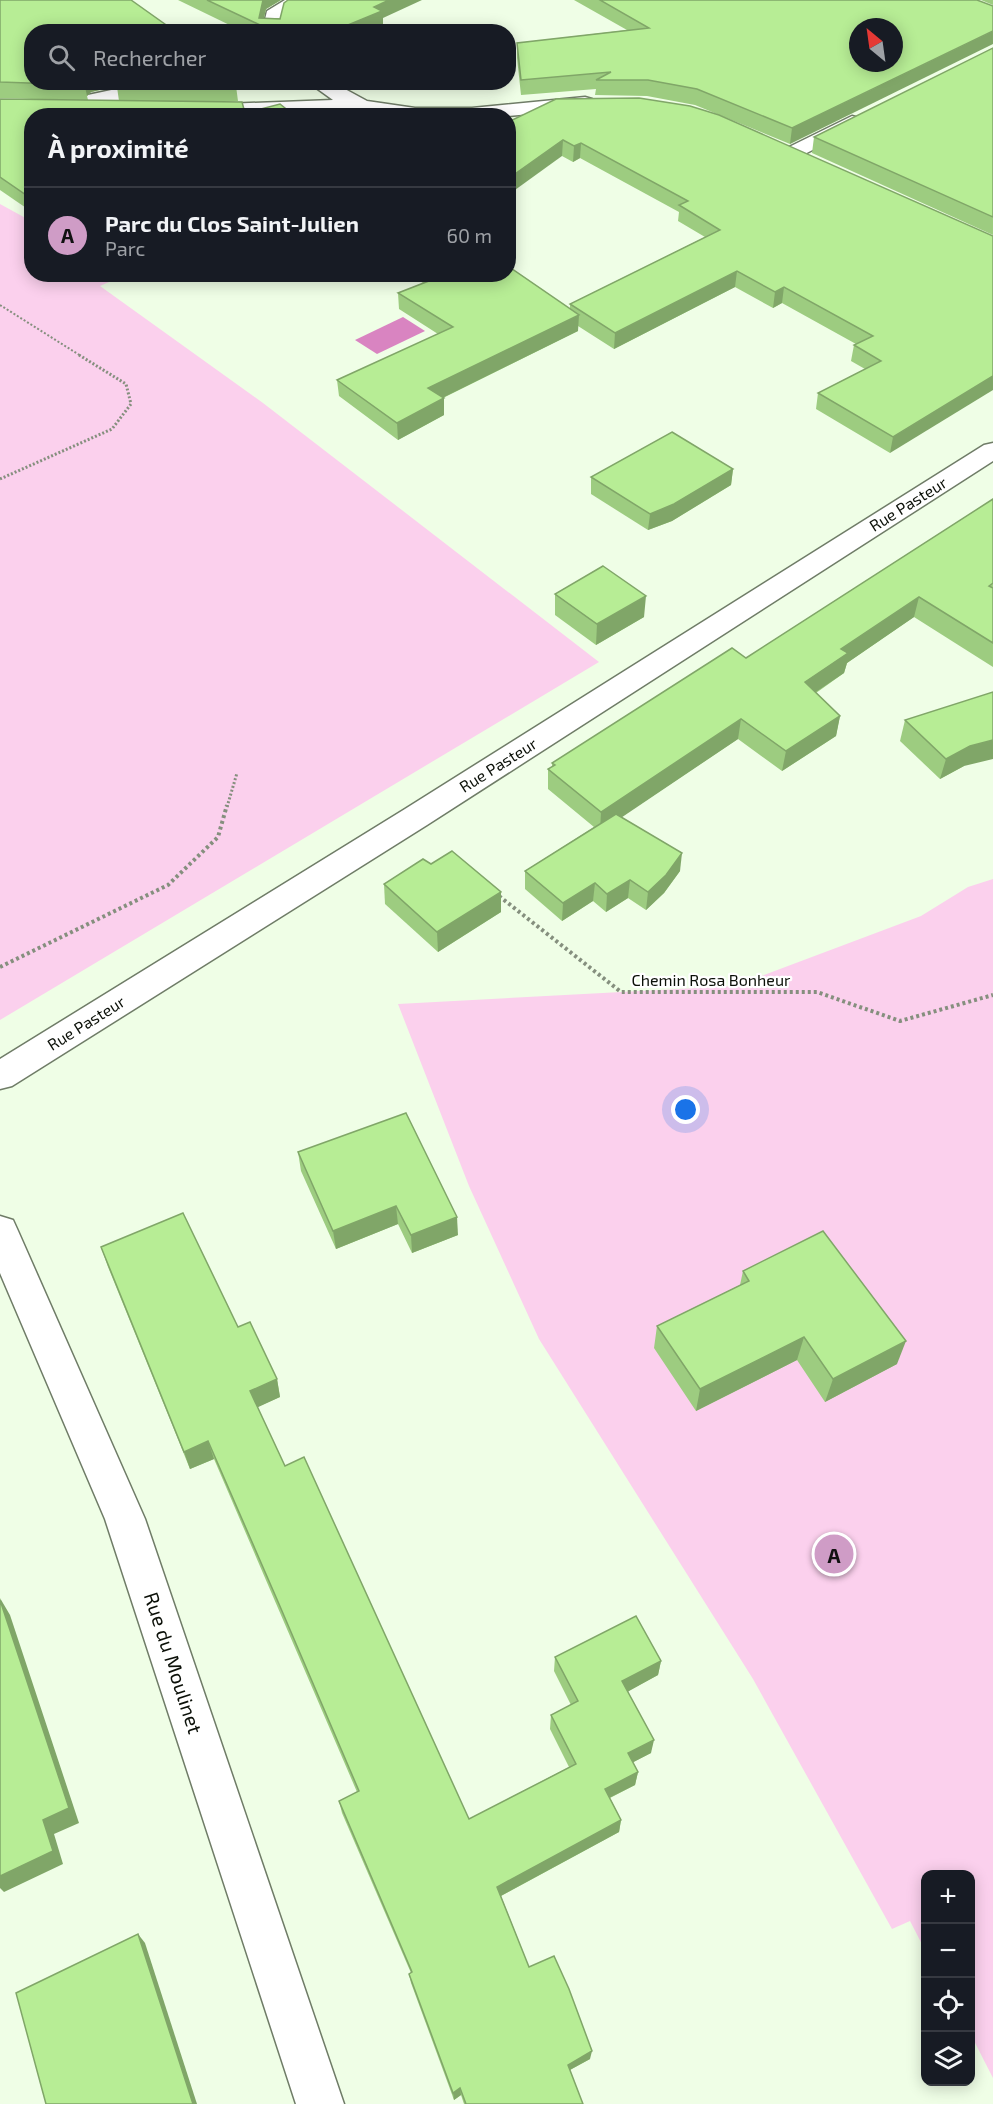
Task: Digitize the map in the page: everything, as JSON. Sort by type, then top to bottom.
[{"type":"street","points":[[272,24],[274,15],[298,0]]},
{"type":"street","points":[[33,107],[55,108],[141,90]]},
{"type":"street","points":[[332,90],[359,105],[370,108]]},
{"type":"street","points":[[516,108],[606,103]]},
{"type":"street","points":[[282,108],[359,105]]},
{"type":"street","points":[[790,154],[871,112]]},
{"type":"street","points":[[768,144],[811,164]]},
{"type":"street","name":"Rue Pasteur","points":[[0,1076],[416,817],[993,450]]},
{"type":"street","name":"Rue du Moulinet","points":[[0,1231],[125,1519],[320,2104]]},
{"type":"path","points":[[0,305],[126,384],[131,404],[112,429],[0,479]]},
{"type":"path","points":[[0,967],[168,885],[218,837],[237,773]]},
{"type":"path","name":"Chemin Rosa Bonheur","points":[[493,891],[621,992],[817,992],[900,1021],[993,995]]},
{"type":"shaded area","points":[[0,204],[24,217],[24,282],[109,282],[100,286],[263,403],[599,662],[0,1020]]},
{"type":"shaded area","points":[[403,317],[425,331],[377,354],[355,340]]},
{"type":"shaded area","points":[[993,879],[993,2078],[975,2043],[975,1870],[921,1870],[921,1942],[910,1921],[892,1929],[753,1679],[539,1339],[469,1186],[398,1004],[735,986],[921,916],[968,887]]},
{"type":"building","points":[[0,0],[131,0],[165,24],[24,24],[24,83],[0,82]]},
{"type":"building","points":[[207,0],[263,0],[259,18],[280,19],[284,3],[288,0],[389,0],[374,7],[382,11],[350,24],[258,24]]},
{"type":"building","points":[[600,0],[977,0],[993,6],[993,31],[792,128],[697,89],[648,80],[596,80],[611,72],[521,80],[517,43],[649,28]]},
{"type":"building","points":[[993,48],[993,217],[814,137]]},
{"type":"building","points":[[639,98],[690,106],[719,115],[993,236],[993,376],[893,437],[818,393],[881,361],[854,345],[873,336],[784,287],[775,292],[737,271],[615,333],[570,304],[720,230],[679,205],[688,201],[581,143],[574,146],[563,140],[516,173],[516,118],[556,99]]},
{"type":"building","points":[[0,99],[242,102],[244,108],[24,108],[24,194],[0,177]]},
{"type":"building","points":[[280,104],[285,108],[264,108]]},
{"type":"building","points":[[516,272],[579,315],[428,388],[444,398],[397,423],[337,380],[453,327],[398,293],[426,282],[516,282]]},
{"type":"building","points":[[672,432],[733,469],[674,504],[650,514],[591,477]]},
{"type":"building","points":[[993,499],[993,583],[989,586],[993,588],[993,643],[919,597],[841,649],[848,653],[805,682],[840,716],[786,751],[741,719],[601,812],[548,769],[555,765],[552,763],[732,648],[746,658]]},
{"type":"building","points":[[603,566],[646,596],[597,624],[555,594]]},
{"type":"building","points":[[993,692],[993,740],[970,746],[946,759],[905,720]]},
{"type":"building","points":[[616,814],[682,853],[666,875],[648,892],[630,880],[607,894],[595,883],[563,903],[525,871]]},
{"type":"building","points":[[452,851],[501,892],[437,932],[384,884],[423,859],[431,864]]},
{"type":"building","points":[[406,1113],[457,1217],[411,1235],[396,1206],[333,1231],[298,1152]]},
{"type":"building","points":[[183,1213],[238,1327],[250,1322],[277,1379],[250,1391],[285,1466],[304,1457],[469,1819],[576,1764],[551,1715],[578,1701],[555,1657],[636,1616],[661,1661],[622,1681],[654,1740],[628,1753],[638,1772],[605,1789],[621,1820],[497,1887],[529,1967],[554,1956],[569,1989],[592,2051],[568,2065],[583,2104],[466,2104],[460,2088],[453,2093],[409,1974],[412,1972],[339,1801],[359,1791],[208,1441],[184,1452],[101,1247]]},
{"type":"building","points":[[823,1231],[906,1341],[833,1379],[804,1337],[700,1389],[657,1326],[749,1281],[743,1271]]},
{"type":"building","points":[[0,1600],[69,1808],[43,1820],[53,1851],[0,1876]]},
{"type":"building","points":[[138,1934],[193,2104],[46,2104],[16,1993]]},
{"type":"place","name":"Parc du Clos Saint-Julien","points":[[834,1554]]}]
